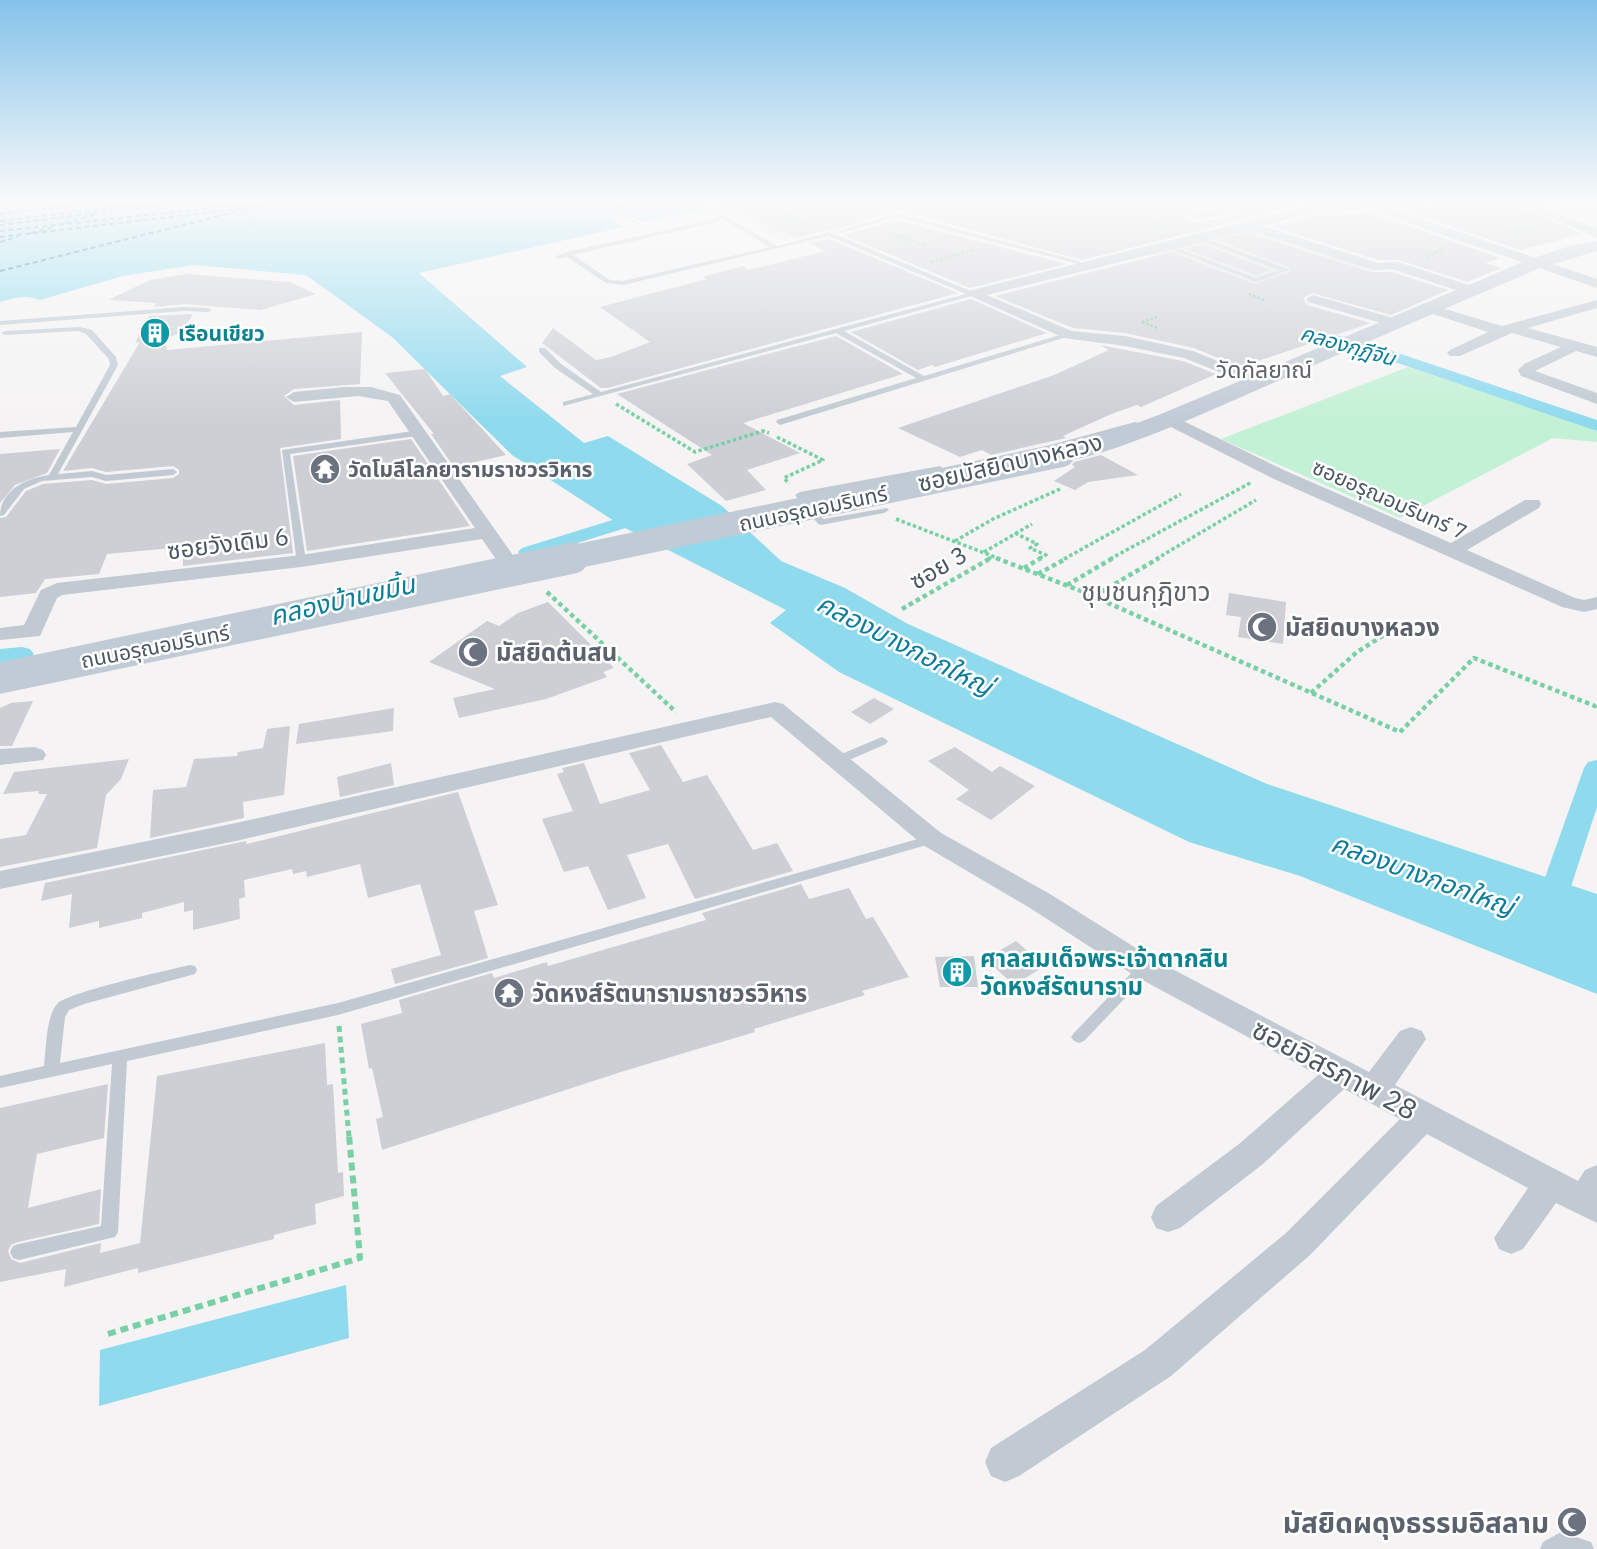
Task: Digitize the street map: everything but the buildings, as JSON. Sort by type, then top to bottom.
[{"type":"main road","name":"ถนนอรุณอมรินทร์","points":[[0,678],[1062,455],[1102,444],[1179,414],[1506,276]]},
{"type":"main road","points":[[0,664],[482,564],[516,568],[510,585],[0,688]]},
{"type":"street","points":[[973,294],[1045,276]]},
{"type":"street","points":[[1428,276],[1473,291]]},
{"type":"street","points":[[1573,276],[1597,284]]},
{"type":"street","points":[[973,294],[1069,335],[1125,341],[1188,354],[1257,382]]},
{"type":"street","points":[[1313,299],[1395,323]]},
{"type":"street","points":[[1455,353],[1508,330],[1597,304]]},
{"type":"street","points":[[1432,309],[1476,326],[1508,330],[1597,352]]},
{"type":"street","points":[[1576,345],[1530,367],[1526,370],[1527,373],[1597,399]]},
{"type":"street","points":[[294,397],[341,393],[388,395],[394,398],[487,532],[516,568]]},
{"type":"street","name":"ซอยอรุณอมรินทร์ 7","points":[[1179,414],[1280,475],[1569,603],[1584,606],[1597,603]]},
{"type":"street","points":[[1452,551],[1532,504]]},
{"type":"street","name":"ซอยวังเดิม 6","points":[[0,634],[32,631],[48,594],[58,589],[301,561],[487,532]]},
{"type":"street","name":"ซอยอิสรภาพ 28","points":[[694,729],[775,709],[932,839],[1040,901],[1145,968],[1551,1183],[1593,1196]]},
{"type":"street","points":[[0,880],[249,829],[694,729]]},
{"type":"street","points":[[0,757],[34,755]]},
{"type":"street","points":[[1374,1090],[1411,1039]]},
{"type":"street","points":[[1168,1217],[1251,1154],[1341,1073]]},
{"type":"street","points":[[1005,1462],[1158,1363],[1298,1244],[1424,1116]]},
{"type":"street","points":[[1511,1238],[1551,1183]]},
{"type":"lane","points":[[600,276],[608,282],[623,283],[652,276]]},
{"type":"lane","points":[[930,276],[973,294]]},
{"type":"lane","points":[[1247,276],[1254,279],[1264,276]]},
{"type":"lane","points":[[566,404],[973,294]]},
{"type":"lane","points":[[0,323],[184,309],[208,310]]},
{"type":"lane","points":[[5,333],[80,329],[89,332],[113,359],[114,365],[52,477]]},
{"type":"lane","points":[[838,331],[920,378]]},
{"type":"lane","points":[[780,422],[1069,335]]},
{"type":"lane","points":[[542,350],[558,366],[600,395]]},
{"type":"lane","points":[[1014,454],[1082,440],[1179,414]]},
{"type":"lane","points":[[0,435],[80,429]]},
{"type":"lane","points":[[301,561],[285,452],[420,433]]},
{"type":"lane","points":[[884,510],[821,522],[800,497],[883,478],[946,468]]},
{"type":"lane","points":[[1,513],[18,488],[33,479],[92,474],[106,478],[173,472]]},
{"type":"lane","points":[[836,761],[881,741]]},
{"type":"lane","points":[[0,1082],[338,1009],[932,839]]},
{"type":"lane","points":[[1079,1037],[1145,968]]},
{"type":"lane","points":[[51,1072],[58,1016],[64,1006],[190,970]]},
{"type":"lane","points":[[19,1251],[109,1232],[120,1057]]},
{"type":"lane","points":[[1550,1549],[1561,1542],[1584,1549]]},
{"type":"path","points":[[600,395],[695,452],[763,430],[823,460],[784,478],[800,497]]},
{"type":"path","points":[[1066,585],[1149,536],[1256,480]]},
{"type":"path","points":[[954,542],[993,519],[1060,489]]},
{"type":"path","points":[[1037,574],[1181,494]]},
{"type":"path","points":[[1093,597],[1256,500]]},
{"type":"path","name":"ซอยมัสยิดบางหลวง","points":[[884,510],[893,517],[1066,585],[1400,732],[1474,658],[1595,706],[1597,703]]},
{"type":"path","points":[[983,553],[1032,523]]},
{"type":"path","points":[[1016,533],[1037,544],[1030,548],[1046,555],[1023,569]]},
{"type":"path","name":"ซอย 3","points":[[902,608],[992,556]]},
{"type":"path","points":[[516,568],[541,586],[694,729]]},
{"type":"path","points":[[1311,693],[1357,652],[1392,630]]},
{"type":"path","points":[[108,1334],[360,1258],[338,1009]]},
{"type":"shaded area","points":[[1204,276],[1360,276],[1275,304]]},
{"type":"green space","points":[[1408,367],[1597,430],[1597,442],[1553,438],[1400,518],[1221,439]]},
{"type":"water","name":"คลองบางกอกใหญ่","points":[[0,276],[122,276],[40,300],[25,297],[0,302]]},
{"type":"water","name":"คลองบางกอกใหญ่","points":[[308,276],[423,276],[527,367],[500,376],[584,443],[608,436],[722,506],[781,561],[845,588],[908,624],[1267,784],[1597,894],[1597,994],[1300,876],[1189,842],[839,672],[770,623],[786,610],[625,528],[512,455],[392,337]]},
{"type":"water","points":[[346,1285],[349,1338],[99,1406],[100,1350]]},
{"type":"waterway","name":"คลองกุฎีจีน","points":[[1297,329],[1377,351],[1597,426]]},
{"type":"waterway","name":"คลองบ้านขมิ้น","points":[[529,552],[651,514]]},
{"type":"waterway","points":[[0,656],[22,654]]},
{"type":"waterway","points":[[1547,914],[1597,768]]},
{"type":"place","name":"เรือนเขียว","points":[[155,333]]},
{"type":"place","name":"วัดโมลีโลกยารามราชวรวิหาร","points":[[325,469]]},
{"type":"place","name":"มัสยิดบางหลวง","points":[[1262,627]]},
{"type":"place","name":"มัสยิดต้นสน","points":[[473,652]]},
{"type":"place","name":"ศาลสมเด็จพระเจ้าตากสิน วัดหงส์รัตนาราม","points":[[957,972]]},
{"type":"place","name":"วัดหงส์รัตนารามราชวรวิหาร","points":[[509,993]]},
{"type":"place","name":"มัสยิดผดุงธรรมอิสลาม","points":[[1572,1522]]},
{"type":"district","name":"วัดกัลยาณ์","points":[[1264,369]]},
{"type":"district","name":"ชุมชนกุฎิขาว","points":[[1146,591]]}]
